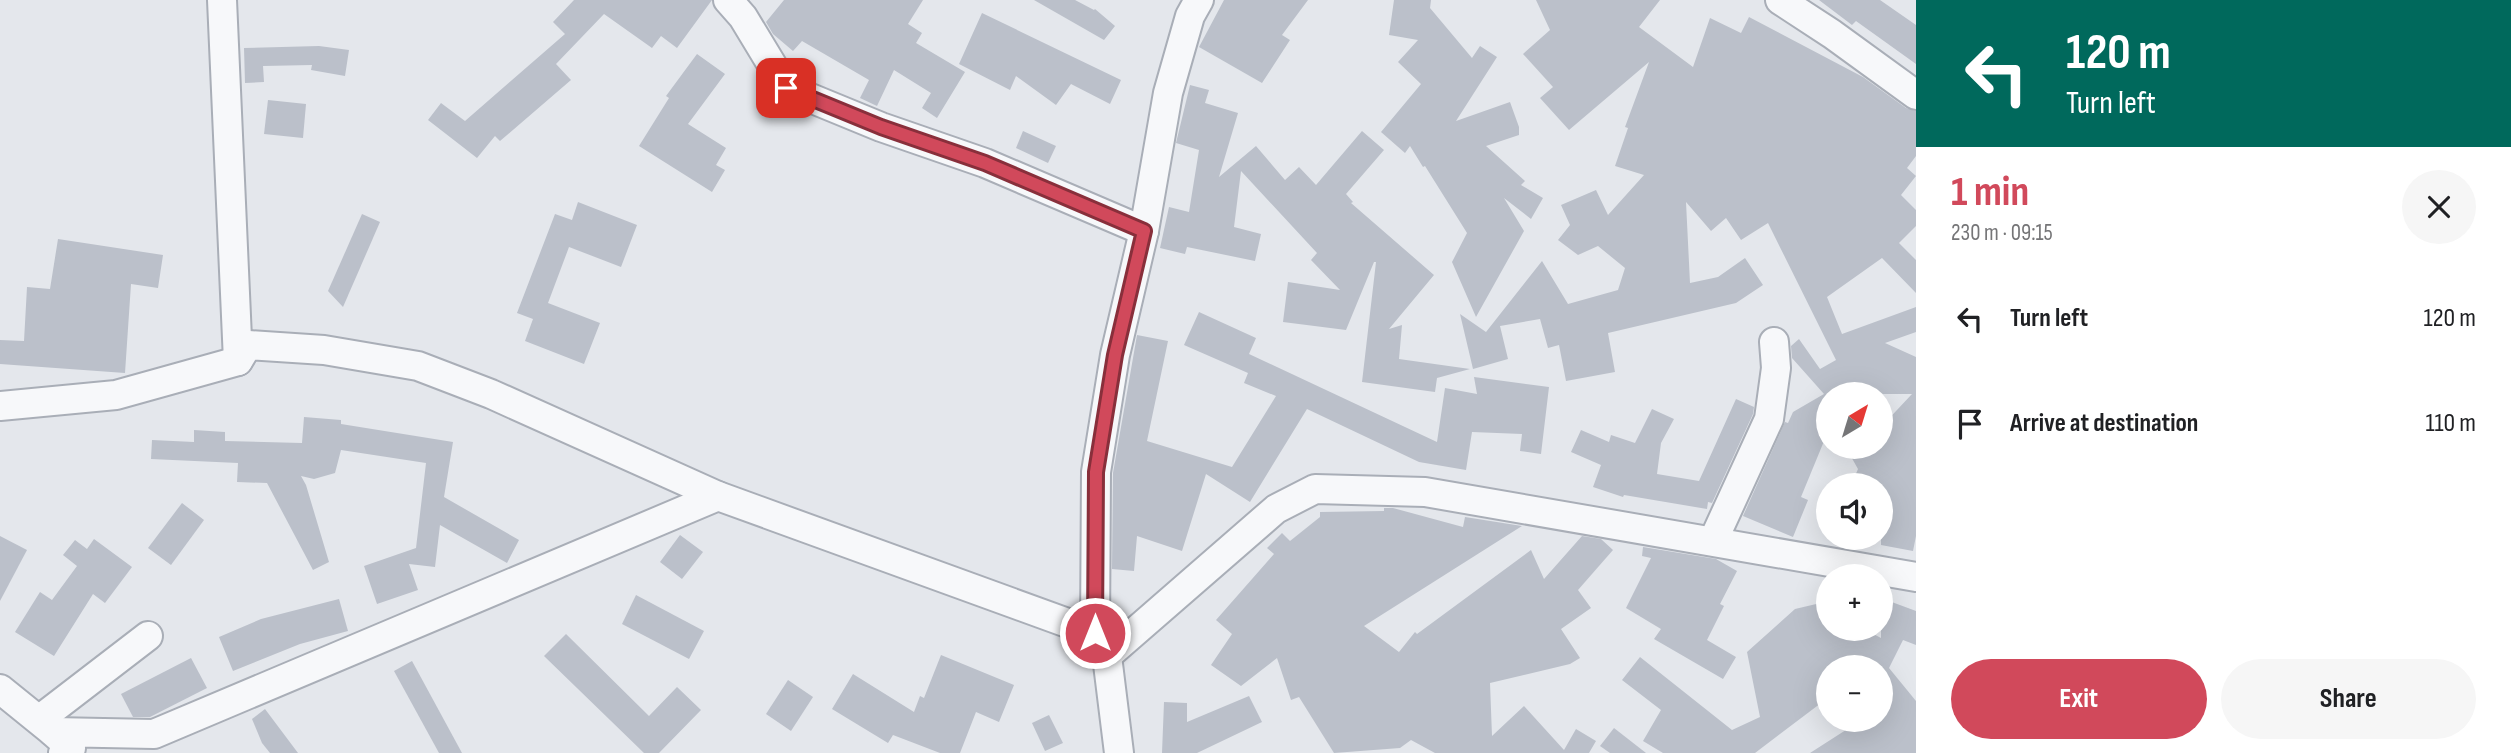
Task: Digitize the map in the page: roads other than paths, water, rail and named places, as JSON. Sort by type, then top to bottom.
[{"type":"street","points":[[222,0],[238,361]]},
{"type":"street","points":[[728,0],[743,17],[786,88],[881,127],[985,163],[1144,231]]},
{"type":"street","points":[[1119,753],[1101,644],[1096,472],[1115,355],[1144,231],[1168,93],[1190,16],[1199,0]]},
{"type":"street","points":[[1780,0],[1916,95]]},
{"type":"street","points":[[1713,541],[1769,419],[1776,368],[1774,342]]},
{"type":"street","points":[[0,406],[116,395],[238,361],[248,345],[324,350],[418,366],[491,394],[718,496],[1101,644]]},
{"type":"street","points":[[1101,644],[1276,509],[1315,489],[1425,492],[1916,577]]},
{"type":"street","points":[[0,689],[60,741],[154,734],[718,496]]},
{"type":"street","points":[[60,741],[148,636]]}]
